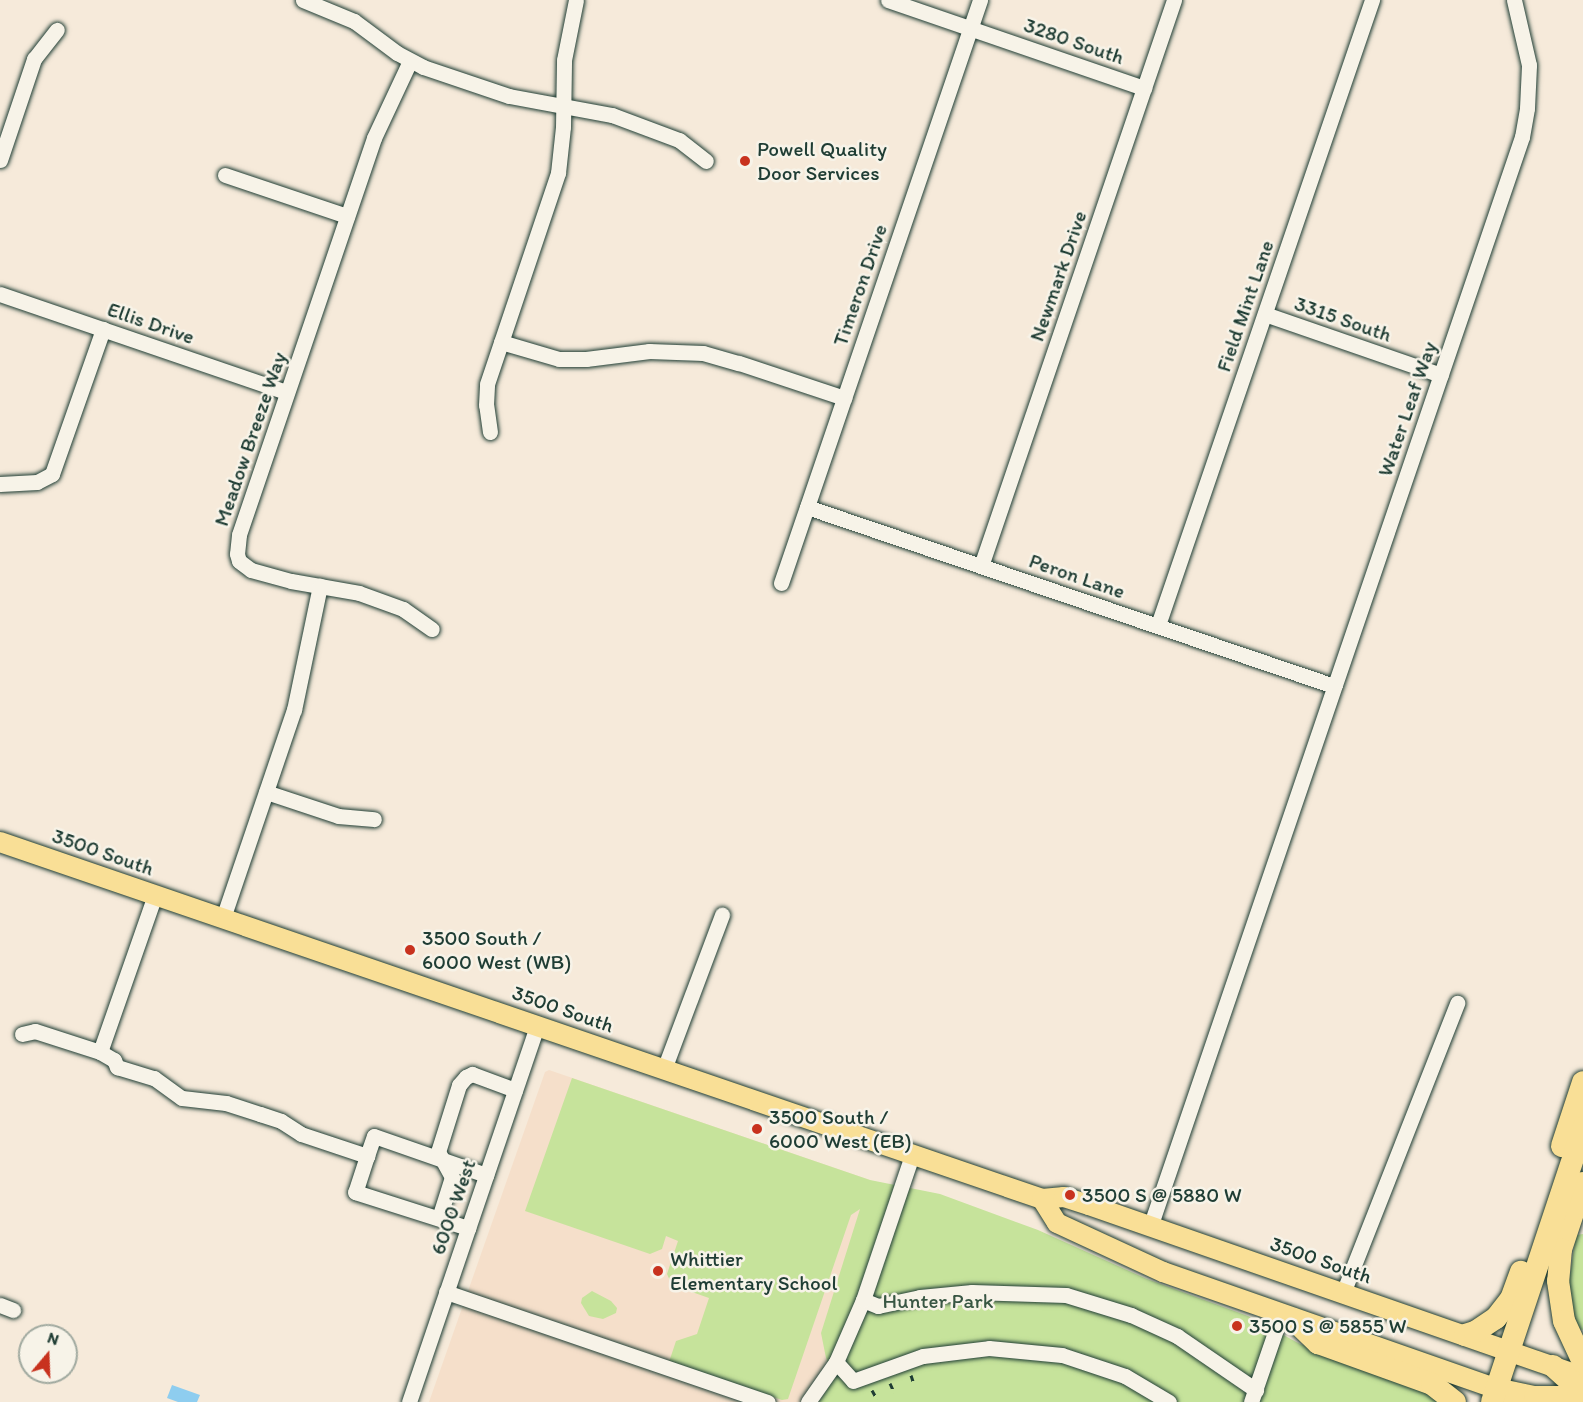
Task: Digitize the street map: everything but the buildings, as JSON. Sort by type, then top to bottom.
[{"type":"highway","points":[[1465,1335],[1476,1332],[1496,1318],[1513,1293],[1583,1082]]},
{"type":"highway","points":[[1583,1128],[1494,1396],[1583,1397]]},
{"type":"highway","points":[[1583,1183],[1561,1249],[1558,1281],[1564,1321],[1583,1362]]},
{"type":"highway","points":[[1287,1317],[1318,1343],[1432,1384],[1455,1402]]},
{"type":"highway","points":[[1553,1366],[1583,1393]]},
{"type":"main road","name":"3500 South","points":[[0,842],[1042,1199],[1064,1197],[1583,1377]]},
{"type":"main road","points":[[1042,1199],[1057,1223],[1163,1272],[1494,1396],[1535,1402]]},
{"type":"street","points":[[303,0],[354,21],[410,61],[495,91],[562,106],[602,112],[667,134],[691,148],[706,161]]},
{"type":"street","points":[[490,432],[486,394],[501,342],[554,190],[561,150],[564,60],[576,0]]},
{"type":"street","name":"3280 South","points":[[888,0],[1144,88]]},
{"type":"street","name":"Timeron Drive","points":[[781,583],[980,0]]},
{"type":"street","name":"Newmark Drive","points":[[981,566],[1174,0]]},
{"type":"street","name":"Field Mint Lane","points":[[1158,626],[1372,0]]},
{"type":"street","name":"Water Leaf Way","points":[[1150,1227],[1441,375],[1524,124],[1529,65],[1515,0]]},
{"type":"street","points":[[0,160],[34,59],[57,30]]},
{"type":"street","name":"Meadow Breeze Way","points":[[320,586],[251,570],[239,561],[237,554],[239,535],[381,121],[410,61]]},
{"type":"street","points":[[225,175],[347,216]]},
{"type":"street","name":"Ellis Drive","points":[[0,294],[287,392]]},
{"type":"street","name":"3315 South","points":[[1265,314],[1441,375]]},
{"type":"street","points":[[0,484],[37,482],[52,474],[103,329]]},
{"type":"street","points":[[501,342],[559,359],[586,359],[649,351],[703,353],[844,398]]},
{"type":"street","name":"Peron Lane","points":[[807,507],[1334,687]]},
{"type":"street","points":[[223,918],[298,696],[320,586],[345,590],[396,606],[432,629]]},
{"type":"street","points":[[266,792],[338,816],[374,819]]},
{"type":"street","points":[[100,1052],[154,895]]},
{"type":"street","points":[[664,1070],[722,915]]},
{"type":"street","points":[[1343,1293],[1457,1003]]},
{"type":"street","name":"6000 West","points":[[409,1402],[537,1026]]},
{"type":"street","points":[[22,1034],[35,1031],[100,1052],[114,1060],[117,1067],[154,1078],[182,1098],[226,1104],[260,1114],[281,1121],[301,1134],[367,1156]]},
{"type":"street","points":[[439,1218],[452,1177],[438,1152],[459,1085],[472,1074],[515,1090]]},
{"type":"street","points":[[468,1228],[356,1192],[367,1156],[374,1136],[486,1175]]},
{"type":"street","points":[[808,1402],[836,1362],[863,1300],[912,1155]]},
{"type":"street","points":[[446,1292],[768,1402]]},
{"type":"street","points":[[863,1300],[878,1306],[920,1297],[972,1292],[1066,1295],[1131,1315],[1177,1336],[1253,1396],[1287,1317]]},
{"type":"street","points":[[836,1362],[853,1382],[923,1356],[989,1348],[1062,1355],[1125,1376],[1169,1402]]},
{"type":"shaded area","name":"Whittier Elementary School","points":[[549,1070],[870,1180],[835,1376],[819,1402],[429,1402],[545,1072]]},
{"type":"green space","name":"Hunter Park","points":[[572,1078],[870,1180],[940,1194],[1038,1230],[1147,1279],[1248,1316],[1300,1344],[1422,1386],[1444,1402],[819,1402],[835,1376],[826,1358],[821,1333],[860,1209],[851,1215],[788,1399],[782,1400],[669,1362],[676,1341],[697,1334],[709,1298],[672,1285],[667,1274],[678,1241],[666,1236],[662,1249],[650,1254],[525,1211]]},
{"type":"green space","points":[[1583,1234],[1583,1330],[1579,1329],[1574,1314],[1569,1282],[1576,1235]]},
{"type":"green space","points":[[592,1291],[611,1301],[617,1308],[616,1313],[603,1319],[589,1316],[581,1303],[582,1298]]},
{"type":"water","points":[[172,1385],[200,1395],[197,1402],[178,1402],[167,1398]]},
{"type":"place","name":"Powell Quality Door Services","points":[[745,161]]},
{"type":"place","name":"3500 South / 6000 West (WB)","points":[[410,950]]},
{"type":"place","name":"3500 South / 6000 West (EB)","points":[[757,1129]]},
{"type":"place","name":"3500 S @ 5880 W","points":[[1070,1195]]},
{"type":"place","name":"Whittier Elementary School","points":[[658,1271]]},
{"type":"place","name":"3500 S @ 5855 W","points":[[1237,1326]]}]
